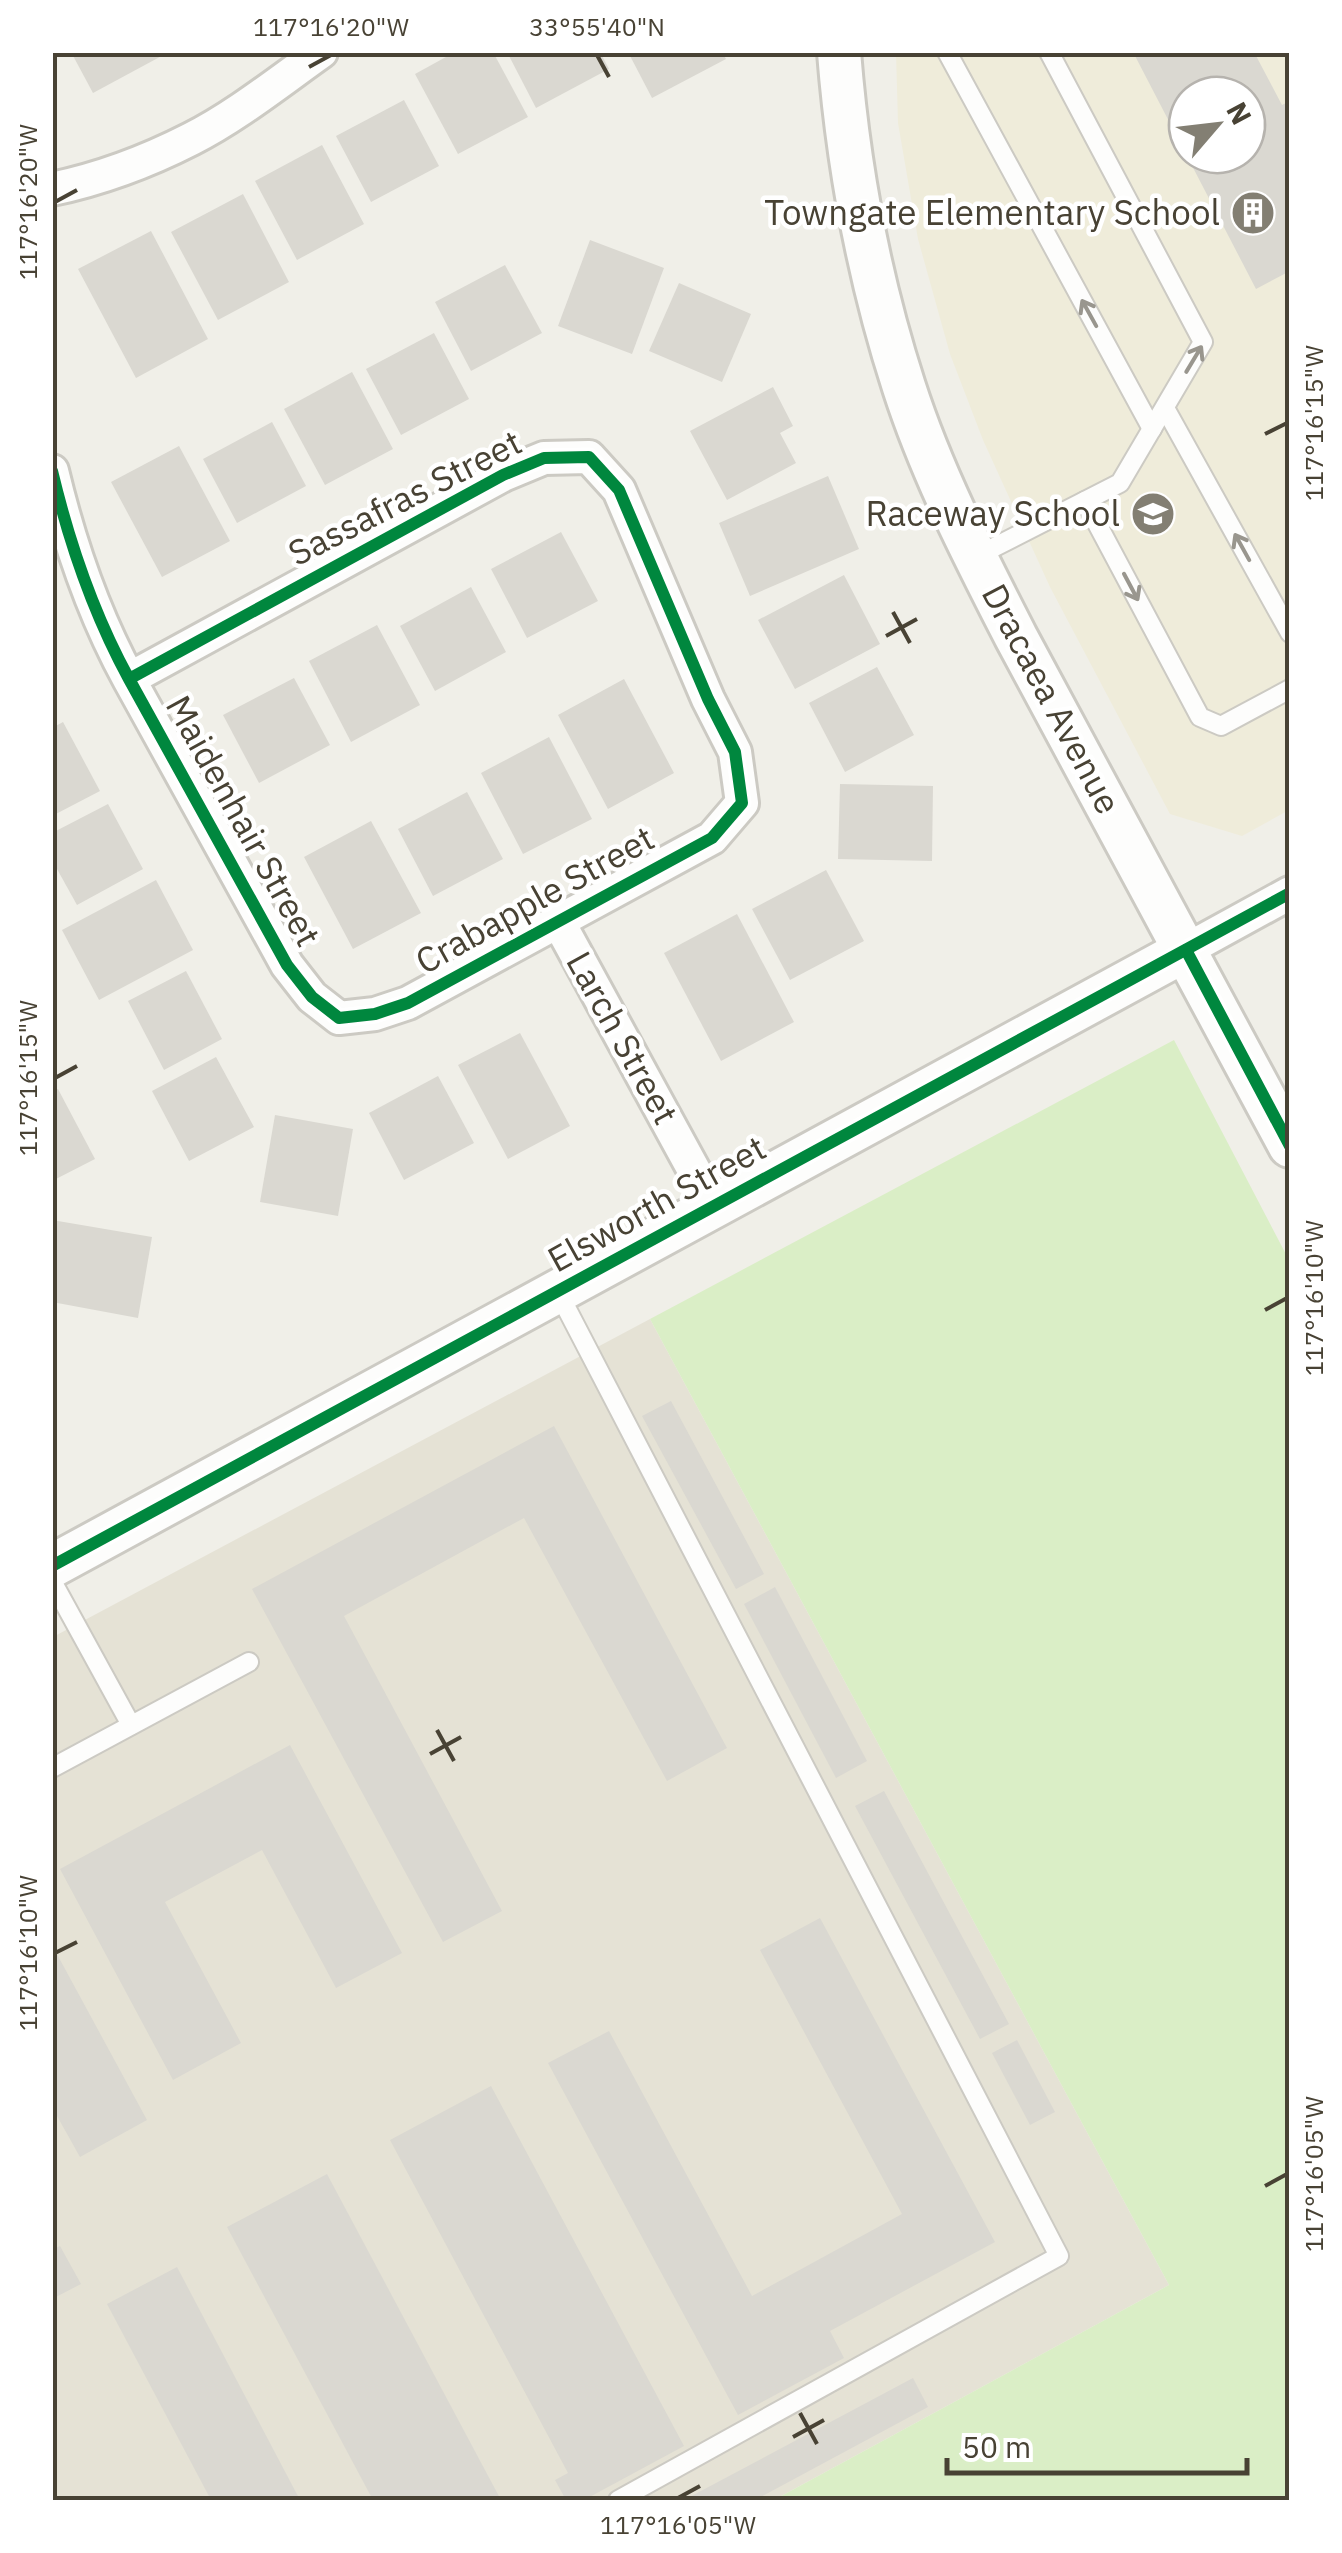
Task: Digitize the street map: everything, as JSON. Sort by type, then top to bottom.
[{"type":"street","points":[[52,190],[123,168],[194,138],[320,52]]},
{"type":"street","name":"Dracaea Avenue","points":[[839,52],[850,161],[875,287],[905,390],[975,557],[1290,1146]]},
{"type":"street","name":"Sassafras Street","points":[[129,679],[502,476],[544,458],[589,457],[619,490],[708,699],[735,752],[742,803]]},
{"type":"street","name":"Maidenhair Street","points":[[52,471],[108,640],[287,965],[312,996],[340,1018]]},
{"type":"street","name":"Crabapple Street","points":[[340,1018],[375,1014],[408,1003],[712,838],[742,803]]},
{"type":"street","name":"Elsworth Street","points":[[52,1566],[1290,893]]},
{"type":"street","name":"Larch Street","points":[[558,921],[714,1206]]},
{"type":"lane","points":[[947,52],[1152,429]]},
{"type":"lane","points":[[975,557],[1120,483],[1203,342],[1049,52]]},
{"type":"lane","points":[[1165,408],[1290,632]]},
{"type":"lane","points":[[1085,501],[1200,718],[1221,726],[1290,689]]},
{"type":"lane","points":[[558,1292],[1059,2256],[618,2500]]},
{"type":"lane","points":[[52,1580],[131,1726]]},
{"type":"lane","points":[[52,1768],[250,1662]]},
{"type":"shaded area","name":"Raceway School","points":[[896,53],[1289,53],[1289,810],[1242,836],[1170,814],[1050,587],[983,440],[950,354],[918,239],[898,123]]},
{"type":"shaded area","points":[[650,1319],[1169,2285],[774,2500],[53,2500],[53,1637]]},
{"type":"green space","points":[[1174,1040],[1289,1260],[1289,2500],[774,2500],[1169,2285],[650,1319]]},
{"type":"building","points":[[71,52],[169,52],[93,93]]},
{"type":"building","points":[[455,52],[493,52],[528,117],[458,154],[415,74]]},
{"type":"building","points":[[507,52],[600,52],[609,69],[536,108]]},
{"type":"building","points":[[628,52],[722,52],[726,59],[652,98]]},
{"type":"building","name":"Towngate Elementary School","points":[[1133,52],[1254,52],[1266,75],[1167,75],[1167,118]]},
{"type":"building","name":"Towngate Elementary School","points":[[1267,77],[1282,105],[1290,101],[1290,271],[1256,289],[1197,175],[1267,175]]},
{"type":"building","points":[[404,100],[439,166],[371,202],[336,136]]},
{"type":"building","points":[[322,145],[364,224],[297,260],[255,181]]},
{"type":"building","points":[[243,194],[289,282],[218,320],[171,232]]},
{"type":"building","points":[[151,231],[208,339],[136,378],[78,269]]},
{"type":"building","points":[[590,240],[664,268],[632,354],[558,326]]},
{"type":"building","points":[[505,265],[542,333],[471,371],[435,302]]},
{"type":"building","points":[[679,283],[751,314],[722,382],[649,351]]},
{"type":"building","points":[[434,333],[469,399],[401,435],[366,369]]},
{"type":"building","points":[[352,372],[393,449],[325,485],[284,409]]},
{"type":"building","points":[[773,387],[793,426],[780,433],[796,463],[727,500],[690,431]]},
{"type":"building","points":[[272,422],[306,486],[237,523],[203,459]]},
{"type":"building","points":[[179,446],[230,541],[162,577],[111,482]]},
{"type":"building","points":[[828,476],[859,549],[750,596],[719,523]]},
{"type":"building","points":[[561,532],[598,601],[527,638],[491,569]]},
{"type":"building","points":[[844,575],[880,644],[795,689],[758,620]]},
{"type":"building","points":[[471,587],[506,652],[435,691],[400,626]]},
{"type":"building","points":[[377,625],[420,705],[351,742],[309,661]]},
{"type":"building","points":[[877,667],[914,735],[845,772],[809,703]]},
{"type":"building","points":[[294,678],[330,745],[259,783],[223,715]]},
{"type":"building","points":[[624,679],[674,773],[608,809],[558,715]]},
{"type":"building","points":[[63,722],[100,791],[52,816],[52,728]]},
{"type":"building","points":[[549,737],[592,819],[523,854],[481,773]]},
{"type":"building","points":[[840,784],[933,786],[932,861],[838,859]]},
{"type":"building","points":[[467,792],[503,859],[433,896],[398,829]]},
{"type":"building","points":[[108,804],[143,869],[77,905],[52,860],[52,833]]},
{"type":"building","points":[[371,821],[421,913],[353,949],[304,857]]},
{"type":"building","points":[[826,870],[864,941],[790,980],[752,909]]},
{"type":"building","points":[[156,880],[193,950],[99,1000],[62,930]]},
{"type":"building","points":[[737,914],[794,1022],[721,1061],[664,953]]},
{"type":"building","points":[[186,971],[222,1039],[164,1070],[128,1001]]},
{"type":"building","points":[[520,1033],[570,1126],[508,1159],[458,1065]]},
{"type":"building","points":[[216,1057],[254,1127],[189,1161],[152,1091]]},
{"type":"building","points":[[438,1076],[474,1143],[404,1180],[369,1113]]},
{"type":"building","points":[[58,1089],[95,1159],[52,1181],[52,1092]]},
{"type":"building","points":[[275,1115],[353,1129],[338,1216],[260,1202]]},
{"type":"building","points":[[52,1220],[152,1237],[138,1318],[52,1302]]},
{"type":"building","points":[[671,1401],[764,1574],[736,1589],[642,1416]]},
{"type":"building","points":[[554,1426],[727,1748],[667,1781],[524,1518],[344,1616],[502,1911],[443,1942],[252,1589]]},
{"type":"building","points":[[775,1587],[867,1761],[836,1778],[744,1604]]},
{"type":"building","points":[[290,1745],[402,1953],[336,1988],[262,1850],[165,1902],[241,2043],[173,2080],[60,1869]]},
{"type":"building","points":[[884,1791],[1009,2024],[980,2039],[855,1806]]},
{"type":"building","points":[[820,1918],[995,2242],[830,2331],[844,2358],[738,2415],[548,2063],[609,2031],[752,2296],[902,2214],[760,1950]]},
{"type":"building","points":[[52,1945],[147,2120],[80,2157],[52,2107]]},
{"type":"building","points":[[1017,2040],[1055,2112],[1030,2125],[992,2053]]},
{"type":"building","points":[[491,2086],[684,2446],[584,2500],[566,2500],[555,2480],[568,2473],[390,2140]]},
{"type":"building","points":[[327,2174],[501,2500],[373,2500],[227,2227]]},
{"type":"building","points":[[60,2246],[81,2284],[52,2299],[52,2250]]},
{"type":"building","points":[[177,2267],[300,2500],[211,2500],[107,2304]]},
{"type":"building","points":[[913,2378],[928,2407],[755,2500],[684,2500]]},
{"type":"cycle path","points":[[52,471],[84,578],[129,679],[287,965],[312,997],[339,1018],[375,1014],[408,1003],[712,838],[742,803],[735,752],[708,699],[619,490],[589,457],[544,458],[503,475],[129,679]]},
{"type":"cycle path","points":[[52,1566],[1290,893]]},
{"type":"cycle path","points":[[1186,950],[1290,1146]]},
{"type":"place","name":"Towngate Elementary School","points":[[1253,213]]},
{"type":"place","name":"Raceway School","points":[[1153,514]]}]
